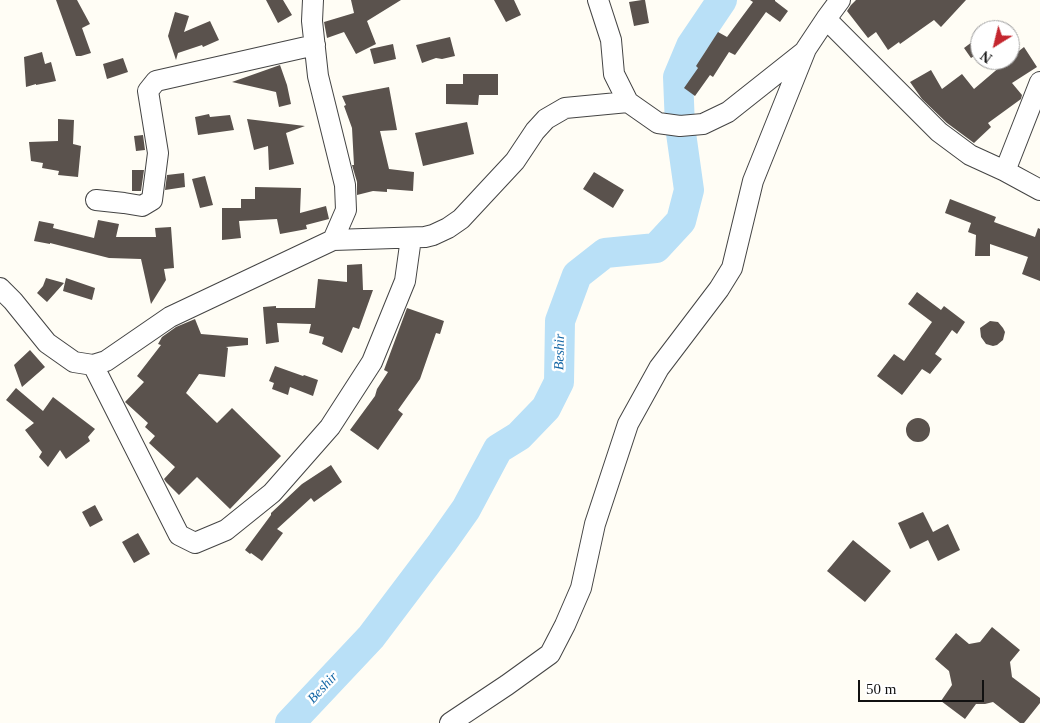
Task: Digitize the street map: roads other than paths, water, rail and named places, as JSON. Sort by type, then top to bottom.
[{"type":"street","points":[[313,0],[312,20],[318,76],[345,185],[346,210],[333,240]]},
{"type":"street","points":[[598,0],[611,40],[614,74],[628,102],[658,123],[680,126],[703,124],[728,112],[806,49]]},
{"type":"street","points":[[450,723],[550,654],[581,588],[595,524],[628,424],[659,368],[719,289],[732,268],[753,182],[806,49],[840,0]]},
{"type":"street","points":[[826,19],[939,132],[970,155],[1040,190]]},
{"type":"street","points":[[96,200],[142,206],[152,200],[158,153],[148,91],[156,81],[315,45]]},
{"type":"street","points":[[1005,172],[1040,82]]},
{"type":"street","points":[[0,288],[47,343],[74,362],[93,365],[106,360],[170,317],[333,240],[425,238],[448,228],[461,219],[515,161],[535,130],[546,119],[565,108],[628,102]]},
{"type":"street","points":[[93,365],[179,535],[195,543],[226,530],[272,493],[330,426],[372,362],[405,281],[411,238]]},
{"type":"waterway","name":"Beshir","points":[[290,723],[371,637],[466,509],[498,449],[519,436],[546,408],[559,382],[560,321],[577,275],[605,253],[656,248],[681,221],[689,190],[680,126],[678,77],[691,46],[722,0]]}]
